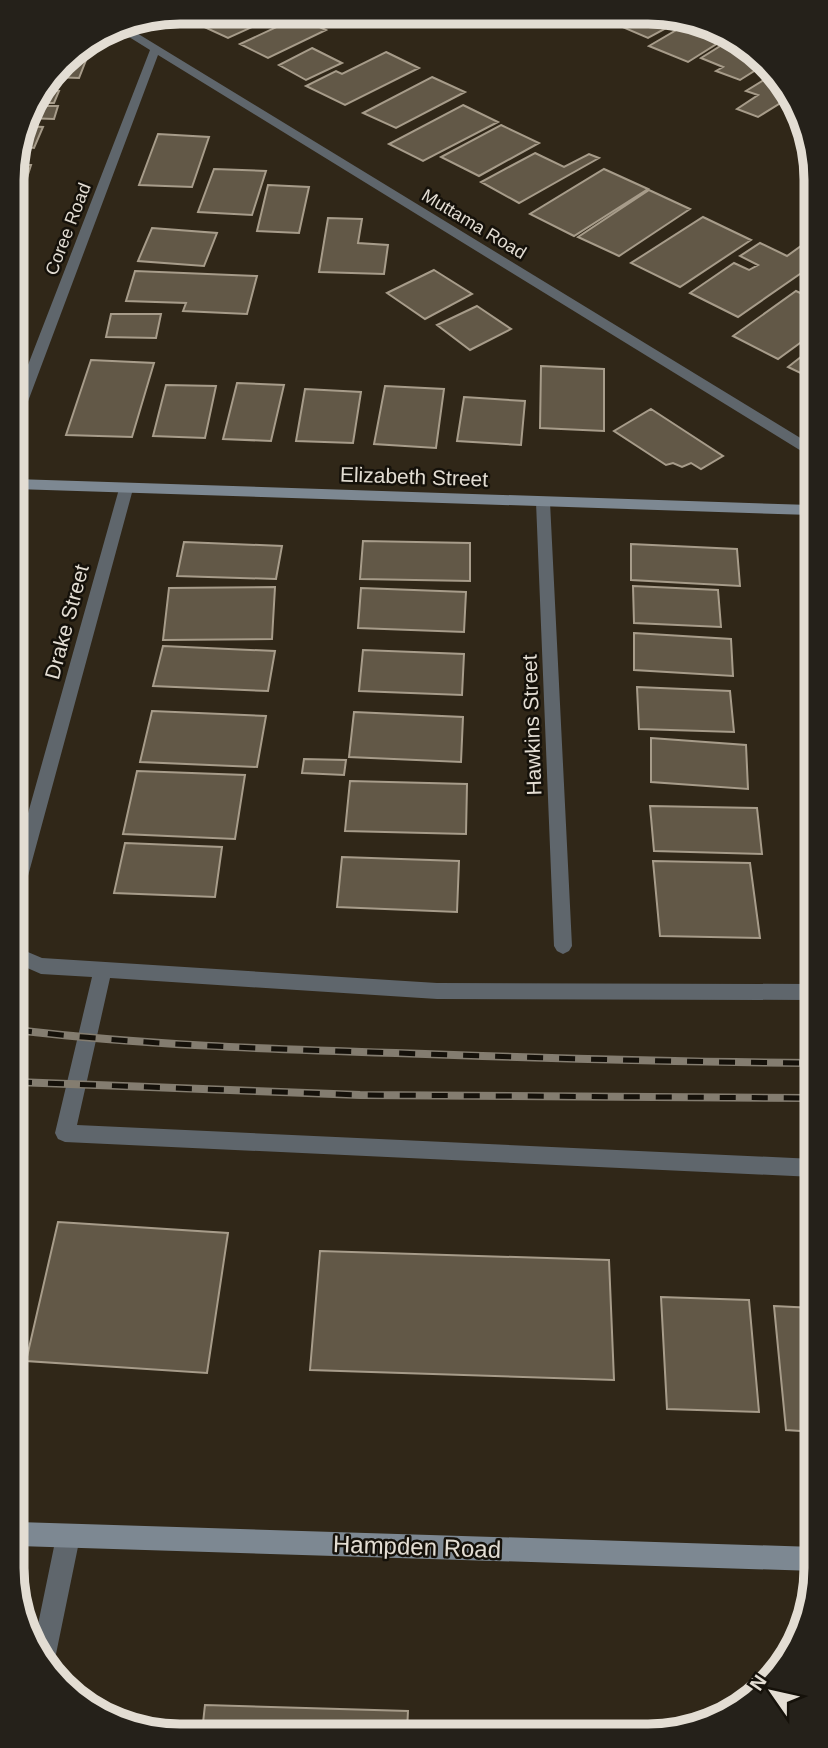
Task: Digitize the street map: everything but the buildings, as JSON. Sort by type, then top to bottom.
[{"type":"street","name":"Muttama Road","points":[[129,33],[804,447]]},
{"type":"street","name":"Coree Road","points":[[25,394],[155,50]]},
{"type":"street","name":"Elizabeth Street","points":[[25,484],[804,510]]},
{"type":"street","name":"Drake Street","points":[[25,856],[126,489]]},
{"type":"street","name":"Hawkins Street","points":[[543,502],[563,946]]},
{"type":"street","points":[[24,959],[41,966],[437,991],[803,992]]},
{"type":"street","points":[[103,968],[65,1133],[803,1167]]},
{"type":"street","name":"Hampden Road","points":[[24,1534],[803,1559]]},
{"type":"street","points":[[45,1647],[68,1537]]},
{"type":"railway","points":[[24,1031],[158,1043],[253,1048],[803,1063]]},
{"type":"railway","points":[[24,1082],[360,1095],[803,1098]]}]
